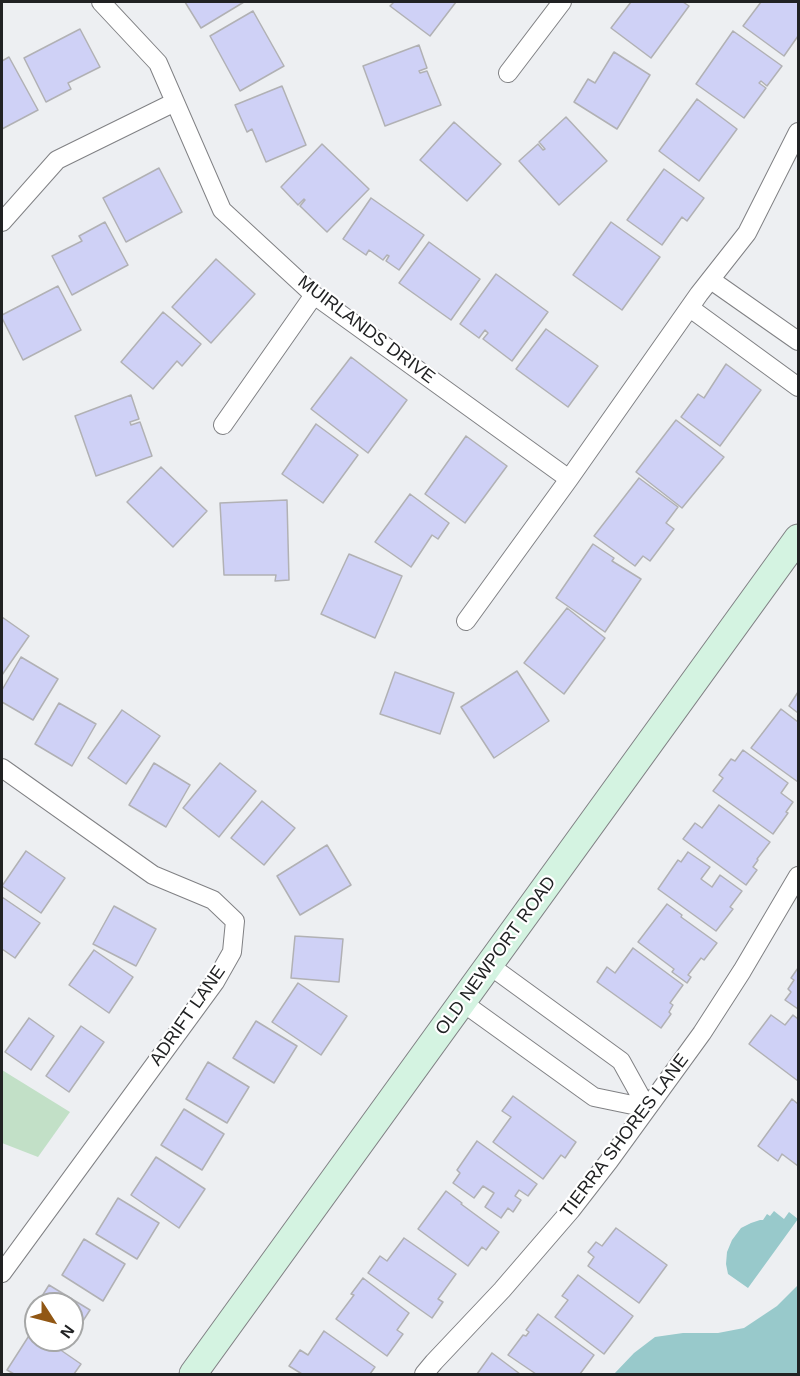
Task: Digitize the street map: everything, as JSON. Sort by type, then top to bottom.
[{"type":"street","name":"MUIRLANDS DRIVE","points":[[101,2],[159,63],[222,210],[314,296],[569,479]]},
{"type":"street","points":[[508,73],[562,2]]},
{"type":"street","points":[[2,222],[57,160],[176,102]]},
{"type":"street","points":[[466,621],[690,308],[747,233],[798,132]]},
{"type":"street","points":[[711,280],[798,341]]},
{"type":"street","points":[[223,425],[314,296]]},
{"type":"street","points":[[690,308],[795,377]]},
{"type":"street","name":"OLD NEWPORT ROAD","points":[[193,1374],[798,538]]},
{"type":"street","name":"ADRIFT LANE","points":[[2,768],[153,875],[213,900],[235,921],[232,952],[215,982],[2,1273]]},
{"type":"street","name":"TIERRA SHORES LANE","points":[[424,1374],[502,1290],[571,1210],[609,1161],[708,1024],[798,876]]},
{"type":"street","points":[[489,965],[621,1061],[647,1108]]},
{"type":"street","points":[[462,1002],[594,1097],[647,1108]]},
{"type":"green space","points":[[2,1070],[70,1112],[38,1157],[2,1143]]},
{"type":"water","points":[[774,1211],[784,1219],[789,1212],[798,1219],[748,1288],[728,1274],[727,1252],[741,1228],[763,1220],[767,1214],[770,1216]]},
{"type":"water","points":[[798,1285],[798,1374],[614,1374],[634,1353],[655,1337],[683,1333],[718,1333],[744,1328],[777,1306]]},
{"type":"building","points":[[185,2],[244,2],[201,28]]},
{"type":"building","points":[[394,2],[456,2],[430,36],[390,6]]},
{"type":"building","points":[[631,2],[683,2],[689,6],[651,58],[611,28]]},
{"type":"building","points":[[761,2],[798,2],[798,36],[784,56],[743,26]]},
{"type":"building","points":[[253,11],[284,66],[240,91],[210,36]]},
{"type":"building","points":[[80,29],[100,67],[68,83],[71,89],[46,102],[24,58]]},
{"type":"building","points":[[733,31],[782,66],[767,86],[761,81],[759,83],[766,88],[744,118],[696,84]]},
{"type":"building","points":[[419,45],[427,68],[419,71],[420,73],[427,71],[441,105],[385,126],[363,66]]},
{"type":"building","points":[[614,52],[650,75],[617,129],[574,102],[588,79],[595,83]]},
{"type":"building","points":[[9,57],[38,110],[2,129],[2,61]]},
{"type":"building","points":[[282,86],[306,145],[266,162],[252,129],[247,132],[235,105]]},
{"type":"building","points":[[697,99],[737,129],[699,181],[659,151]]},
{"type":"building","points":[[566,117],[607,161],[559,205],[519,161],[538,144],[543,150],[545,149],[539,142]]},
{"type":"building","points":[[454,122],[501,164],[467,201],[420,160]]},
{"type":"building","points":[[322,144],[369,189],[327,232],[300,206],[304,199],[298,205],[281,187]]},
{"type":"building","points":[[159,168],[182,212],[126,242],[103,198]]},
{"type":"building","points":[[664,169],[704,198],[687,221],[682,217],[662,245],[627,220]]},
{"type":"building","points":[[371,198],[424,235],[399,270],[386,261],[389,256],[387,255],[383,260],[369,250],[366,255],[343,239]]},
{"type":"building","points":[[105,222],[128,265],[72,295],[52,256],[82,241],[79,236]]},
{"type":"building","points":[[611,222],[660,257],[622,310],[573,275]]},
{"type":"building","points":[[429,242],[480,279],[451,320],[399,283]]},
{"type":"building","points":[[216,259],[255,294],[211,343],[172,307]]},
{"type":"building","points":[[496,274],[548,312],[512,361],[483,339],[488,333],[485,330],[479,338],[460,324]]},
{"type":"building","points":[[58,286],[81,330],[23,360],[2,315]]},
{"type":"building","points":[[163,312],[201,344],[182,366],[177,361],[153,389],[121,362]]},
{"type":"building","points":[[546,329],[598,366],[568,407],[516,369]]},
{"type":"building","points":[[351,357],[407,400],[368,453],[311,409]]},
{"type":"building","points":[[726,364],[761,390],[720,446],[681,417],[698,394],[704,398]]},
{"type":"building","points":[[131,395],[139,419],[130,422],[131,425],[140,422],[152,456],[96,476],[75,416]]},
{"type":"building","points":[[676,420],[724,457],[682,508],[636,472]]},
{"type":"building","points":[[316,424],[358,455],[323,503],[282,474]]},
{"type":"building","points":[[466,436],[507,466],[465,523],[425,494]]},
{"type":"building","points":[[161,467],[207,511],[173,547],[127,502]]},
{"type":"building","points":[[639,478],[678,507],[666,523],[674,529],[650,561],[643,556],[635,566],[594,536]]},
{"type":"building","points":[[410,494],[449,523],[438,539],[432,535],[411,567],[375,542]]},
{"type":"building","points":[[287,500],[289,580],[275,581],[276,575],[224,575],[220,503]]},
{"type":"building","points":[[593,544],[614,558],[612,561],[641,579],[605,632],[556,598]]},
{"type":"building","points":[[349,554],[402,576],[375,638],[321,614]]},
{"type":"building","points":[[567,608],[605,638],[564,694],[524,663]]},
{"type":"building","points":[[2,617],[29,636],[2,675]]},
{"type":"building","points":[[21,657],[58,679],[33,720],[2,702],[2,690]]},
{"type":"building","points":[[517,671],[549,721],[494,758],[461,707]]},
{"type":"building","points":[[395,672],[454,693],[440,734],[380,714]]},
{"type":"building","points":[[798,692],[798,713],[789,706]]},
{"type":"building","points":[[59,703],[96,724],[72,766],[35,744]]},
{"type":"building","points":[[781,709],[798,722],[798,782],[751,748]]},
{"type":"building","points":[[122,710],[160,736],[126,784],[88,758]]},
{"type":"building","points":[[743,750],[788,783],[781,793],[793,802],[773,834],[713,791],[723,778],[719,775],[731,759],[735,761]]},
{"type":"building","points":[[154,763],[190,785],[166,827],[129,805]]},
{"type":"building","points":[[220,763],[256,791],[219,837],[183,808]]},
{"type":"building","points":[[262,801],[295,828],[264,865],[231,838]]},
{"type":"building","points":[[719,805],[770,842],[757,859],[753,867],[757,870],[746,885],[683,839],[695,823],[702,828]]},
{"type":"building","points":[[327,845],[351,885],[300,915],[277,876]]},
{"type":"building","points":[[26,851],[65,878],[41,913],[2,886]]},
{"type":"building","points":[[688,852],[710,867],[701,879],[712,887],[720,875],[742,891],[730,907],[733,909],[716,931],[658,889],[678,860],[681,862]]},
{"type":"building","points":[[2,897],[40,923],[15,958],[2,949]]},
{"type":"building","points":[[667,904],[717,943],[688,975],[691,977],[687,983],[672,972],[674,969],[638,942]]},
{"type":"building","points":[[114,906],[156,929],[136,966],[93,944]]},
{"type":"building","points":[[295,936],[343,939],[339,982],[291,978]]},
{"type":"building","points":[[633,948],[683,985],[670,1003],[673,1005],[669,1012],[671,1014],[661,1028],[597,982],[607,967],[615,973]]},
{"type":"building","points":[[94,950],[133,977],[109,1013],[69,985]]},
{"type":"building","points":[[798,968],[798,1009],[785,1000],[791,992],[788,989],[794,980],[791,978]]},
{"type":"building","points":[[298,983],[347,1016],[321,1055],[272,1022]]},
{"type":"building","points":[[771,1015],[785,1025],[793,1015],[798,1019],[798,1081],[749,1044]]},
{"type":"building","points":[[29,1018],[54,1036],[31,1070],[5,1052]]},
{"type":"building","points":[[256,1021],[297,1046],[274,1083],[233,1058]]},
{"type":"building","points":[[81,1026],[104,1042],[69,1092],[46,1076]]},
{"type":"building","points":[[208,1062],[249,1087],[227,1123],[186,1099]]},
{"type":"building","points":[[513,1096],[576,1142],[565,1158],[561,1155],[543,1179],[493,1142],[511,1117],[502,1111]]},
{"type":"building","points":[[792,1099],[798,1104],[798,1166],[782,1154],[778,1161],[758,1146]]},
{"type":"building","points":[[184,1109],[224,1134],[202,1170],[161,1145]]},
{"type":"building","points":[[477,1141],[537,1184],[528,1196],[519,1190],[515,1196],[521,1200],[513,1212],[508,1208],[501,1218],[485,1207],[494,1193],[483,1186],[474,1198],[453,1183],[460,1173],[457,1170]]},
{"type":"building","points":[[156,1157],[205,1189],[179,1228],[131,1195]]},
{"type":"building","points":[[446,1191],[499,1232],[486,1250],[482,1247],[468,1266],[418,1229]]},
{"type":"building","points":[[118,1198],[159,1223],[137,1259],[96,1234]]},
{"type":"building","points":[[616,1228],[667,1265],[639,1303],[588,1266],[594,1257],[588,1252],[596,1242],[602,1246]]},
{"type":"building","points":[[404,1238],[456,1274],[438,1299],[443,1302],[432,1318],[368,1273],[380,1256],[387,1261]]},
{"type":"building","points":[[84,1239],[125,1264],[103,1301],[62,1275]]},
{"type":"building","points":[[578,1275],[633,1316],[604,1354],[555,1317],[568,1300],[562,1296]]},
{"type":"building","points":[[363,1278],[409,1313],[397,1330],[403,1334],[387,1356],[336,1319],[354,1295],[351,1294]]},
{"type":"building","points":[[49,1285],[60,1292],[45,1292]]},
{"type":"building","points":[[84,1306],[90,1310],[84,1319]]},
{"type":"building","points":[[538,1314],[594,1355],[580,1374],[536,1374],[508,1355],[523,1335],[526,1336],[529,1332],[526,1330]]},
{"type":"building","points":[[324,1331],[375,1367],[370,1374],[302,1374],[289,1366],[300,1350],[308,1355]]},
{"type":"building","points":[[24,1343],[24,1352],[64,1352],[81,1364],[74,1374],[14,1374],[7,1370]]},
{"type":"building","points":[[492,1353],[520,1374],[477,1374]]}]
